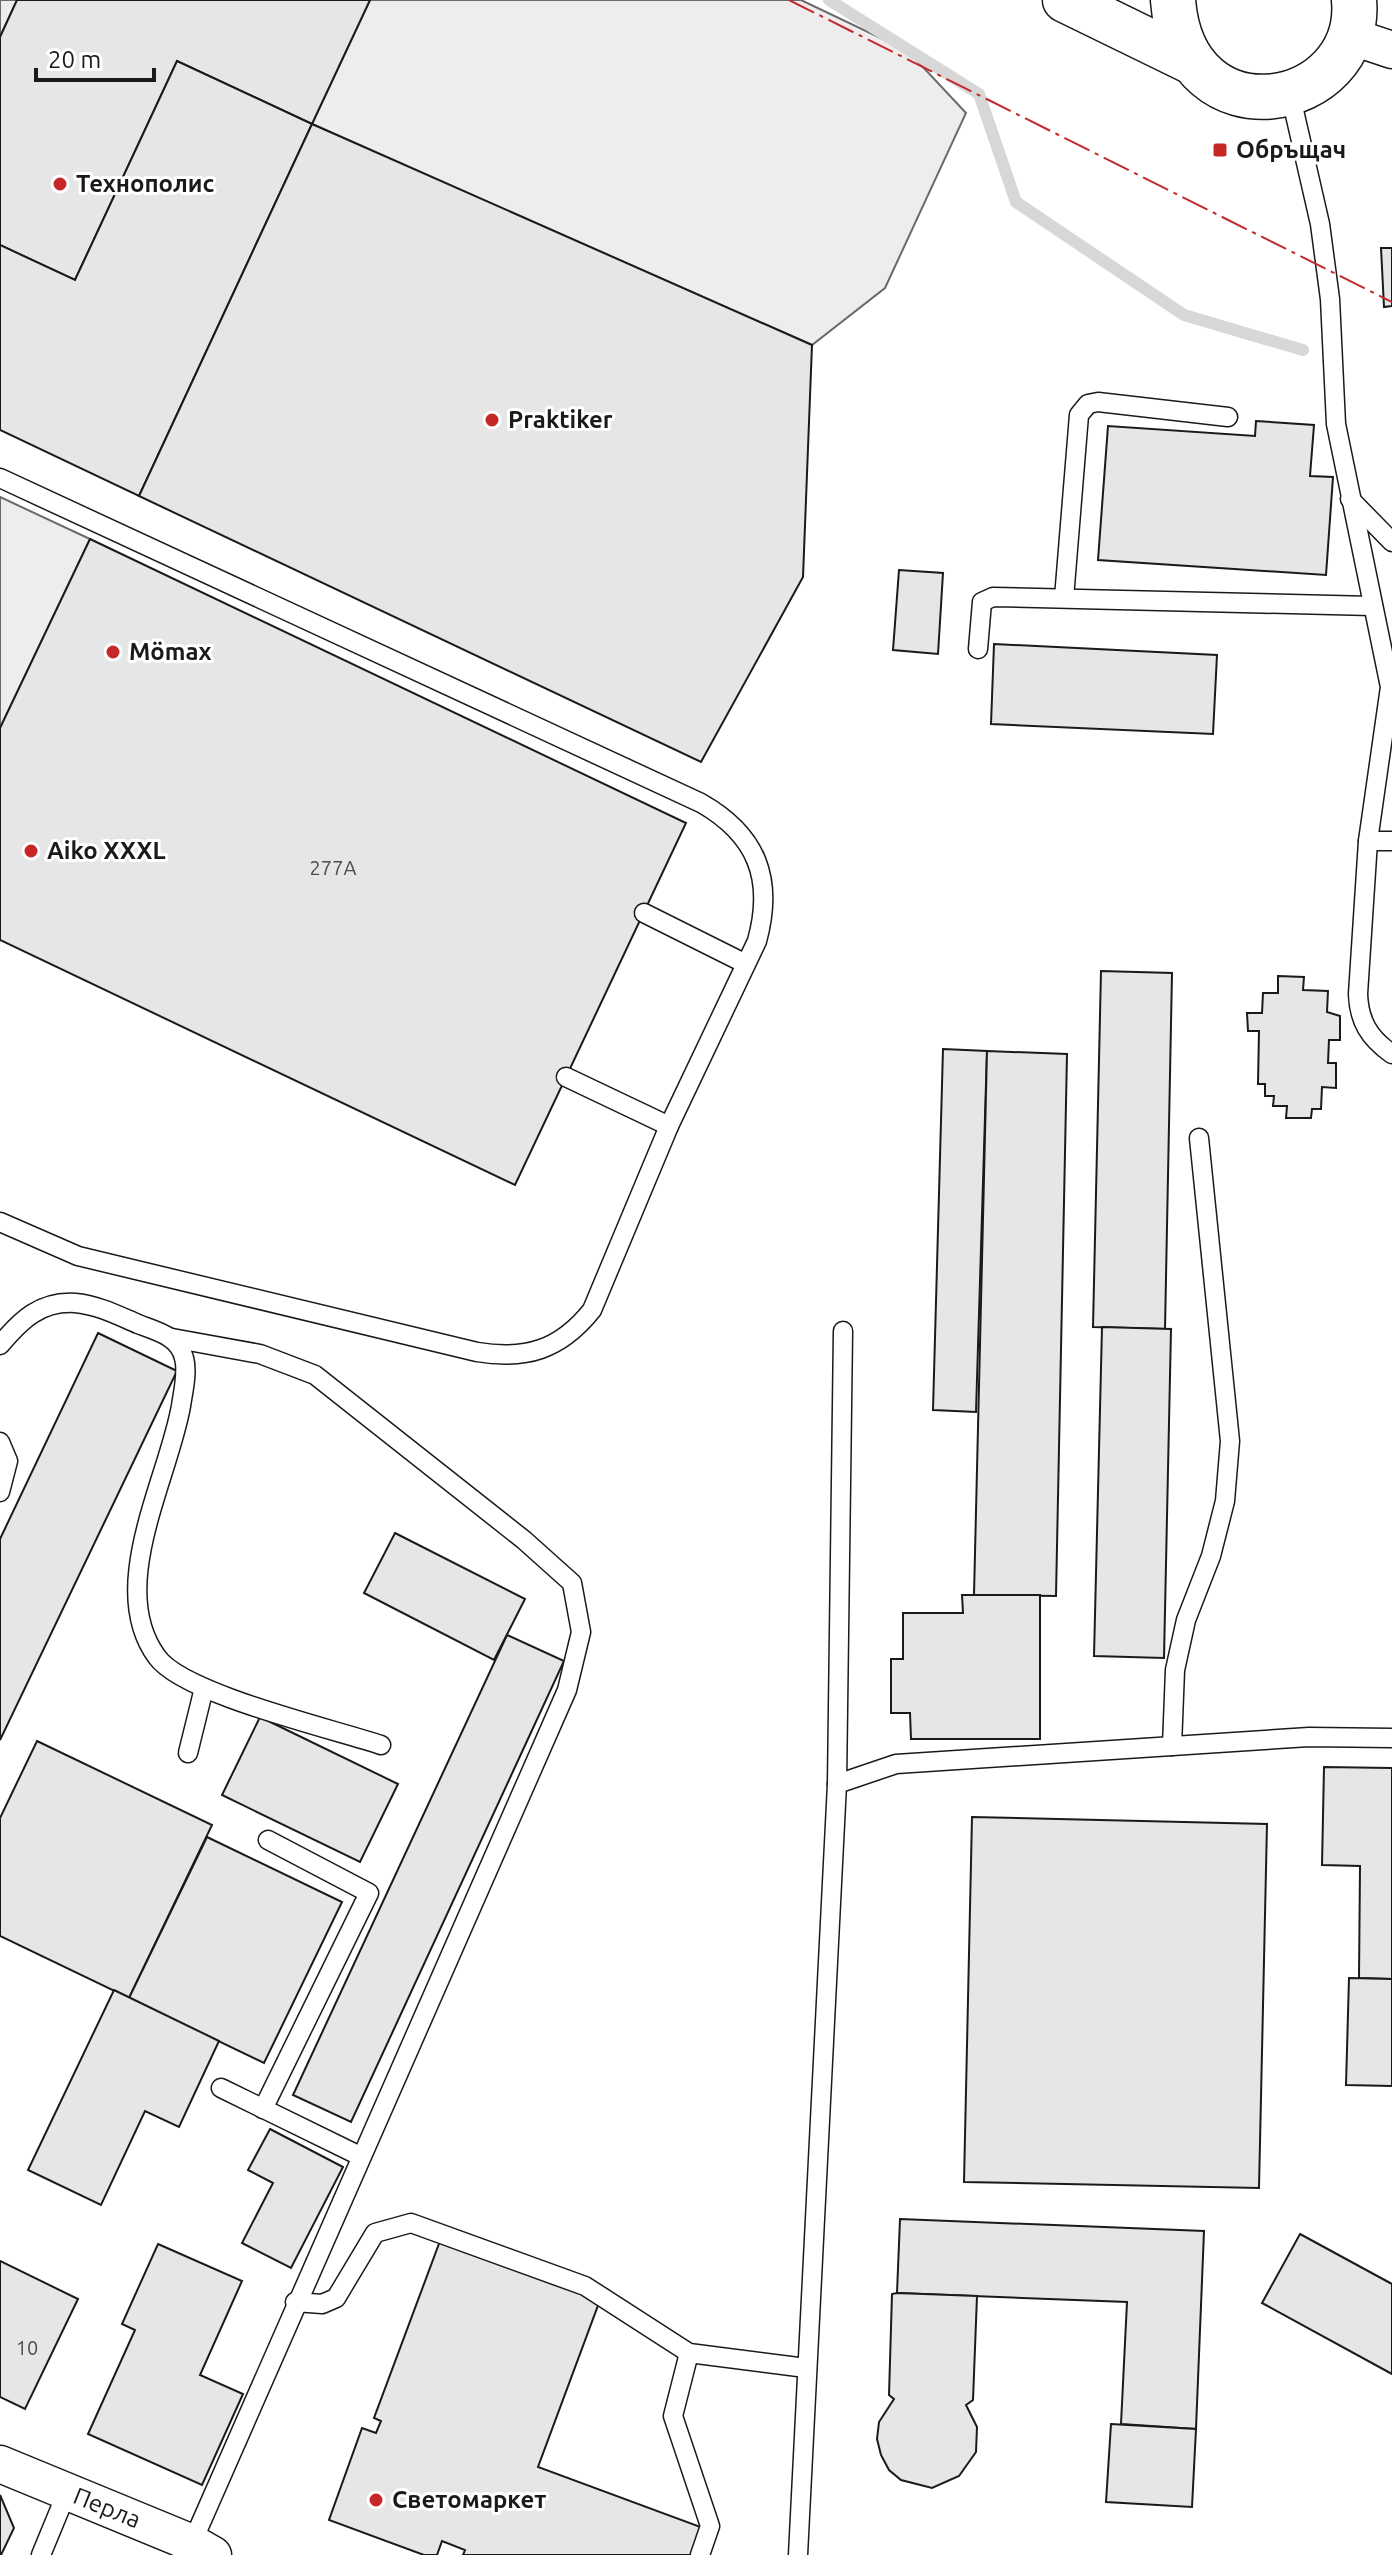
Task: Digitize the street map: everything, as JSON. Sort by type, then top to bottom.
[{"type":"street","points":[[1065,0],[1190,61],[1211,81],[1235,93],[1263,98],[1290,93],[1316,81],[1336,62],[1352,18],[1392,50]]},
{"type":"street","points":[[1173,0],[1175,30],[1190,61]]},
{"type":"street","name":"Перла","points":[[0,2464],[203,2549]]},
{"type":"lane","points":[[1290,93],[1320,224],[1330,299],[1336,424],[1390,687],[1368,841],[1359,1012],[1377,1044],[1392,1054]]},
{"type":"lane","points":[[1064,598],[1079,415],[1084,407],[1098,402],[1228,417]]},
{"type":"lane","points":[[0,478],[722,815],[740,832],[757,859],[765,891],[764,916],[757,941],[669,1126],[592,1310],[577,1329],[537,1353],[507,1357],[78,1256],[0,1222]]},
{"type":"lane","points":[[1350,499],[1392,542]]},
{"type":"lane","points":[[978,649],[984,600],[993,597],[1372,606]]},
{"type":"lane","points":[[1368,841],[1392,841]]},
{"type":"lane","points":[[644,913],[744,963]]},
{"type":"lane","points":[[566,1077],[669,1126]]},
{"type":"lane","points":[[1172,1746],[1175,1670],[1186,1620],[1211,1556],[1225,1501],[1230,1441],[1199,1138]]},
{"type":"lane","points":[[0,1345],[34,1311],[62,1302],[92,1304],[172,1338],[260,1354],[315,1375],[524,1540],[572,1583],[581,1632],[567,1690],[295,2302],[203,2549]]},
{"type":"lane","points":[[798,2555],[837,1784],[843,1331]]},
{"type":"lane","points":[[172,1338],[184,1357],[184,1387],[179,1419],[140,1551],[139,1621],[157,1659],[204,1688],[381,1745]]},
{"type":"lane","points":[[0,1442],[8,1461],[0,1492]]},
{"type":"lane","points":[[188,1753],[204,1688]]},
{"type":"lane","points":[[837,1784],[896,1764],[1309,1737],[1392,1738]]},
{"type":"lane","points":[[263,2109],[369,1893],[268,1840]]},
{"type":"lane","points":[[221,2088],[360,2156]]},
{"type":"lane","points":[[295,2302],[322,2304],[336,2298],[375,2233],[411,2223],[585,2286],[689,2353],[806,2368]]},
{"type":"lane","points":[[689,2353],[673,2416],[710,2526],[700,2555]]},
{"type":"lane","points":[[41,2555],[67,2492]]},
{"type":"shaded area","points":[[0,0],[17,0],[0,37]]},
{"type":"shaded area","points":[[370,0],[801,0],[908,51],[966,113],[885,288],[812,345],[312,124]]},
{"type":"shaded area","points":[[0,497],[90,539],[0,728]]},
{"type":"building","name":"Технополис","points":[[17,0],[370,0],[312,124],[177,61],[75,280],[0,245],[0,37]]},
{"type":"building","points":[[177,61],[312,124],[139,496],[0,430],[0,245],[75,280]]},
{"type":"building","name":"Praktiker","points":[[312,124],[812,345],[803,577],[701,762],[139,496]]},
{"type":"building","points":[[1381,248],[1392,248],[1392,306],[1384,307]]},
{"type":"building","points":[[1256,421],[1314,425],[1310,476],[1333,477],[1326,575],[1098,560],[1108,426],[1255,436]]},
{"type":"building","points":[[90,539],[686,823],[515,1185],[0,940],[0,728]]},
{"type":"building","points":[[899,570],[943,573],[938,654],[893,650]]},
{"type":"building","points":[[994,644],[1217,655],[1213,734],[991,724]]},
{"type":"building","points":[[1101,971],[1172,973],[1165,1329],[1093,1327]]},
{"type":"building","points":[[1278,976],[1304,977],[1303,990],[1328,991],[1327,1012],[1340,1016],[1340,1040],[1329,1040],[1328,1063],[1336,1063],[1336,1088],[1322,1087],[1321,1109],[1312,1109],[1311,1118],[1286,1118],[1287,1106],[1273,1106],[1274,1096],[1265,1096],[1265,1084],[1258,1084],[1259,1031],[1248,1031],[1247,1013],[1262,1013],[1263,993],[1278,993]]},
{"type":"building","points":[[943,1049],[987,1051],[976,1412],[933,1410]]},
{"type":"building","points":[[987,1051],[1067,1054],[1056,1596],[974,1595]]},
{"type":"building","points":[[1102,1327],[1171,1329],[1164,1658],[1094,1656]]},
{"type":"building","points":[[98,1333],[177,1371],[0,1740],[0,1539]]},
{"type":"building","points":[[395,1533],[525,1599],[494,1660],[364,1593]]},
{"type":"building","points":[[962,1595],[1040,1595],[1040,1739],[911,1739],[910,1713],[891,1713],[891,1659],[903,1659],[903,1613],[963,1613]]},
{"type":"building","points":[[507,1635],[564,1661],[351,2122],[293,2095]]},
{"type":"building","points":[[260,1717],[398,1784],[360,1862],[222,1795]]},
{"type":"building","points":[[37,1741],[212,1825],[129,1998],[0,1936],[0,1818]]},
{"type":"building","points":[[1324,1767],[1392,1768],[1392,1979],[1359,1978],[1360,1866],[1322,1865]]},
{"type":"building","points":[[972,1817],[1267,1824],[1259,2188],[964,2182]]},
{"type":"building","points":[[207,1837],[342,1902],[264,2063],[129,1998]]},
{"type":"building","points":[[1349,1978],[1392,1979],[1392,2086],[1346,2085]]},
{"type":"building","points":[[114,1990],[219,2041],[179,2127],[145,2111],[101,2205],[28,2170]]},
{"type":"building","points":[[270,2129],[343,2167],[291,2268],[242,2243],[273,2183],[248,2170]]},
{"type":"building","points":[[900,2219],[1204,2231],[1196,2429],[1121,2424],[1127,2302],[897,2293]]},
{"type":"building","points":[[1300,2234],[1392,2284],[1392,2374],[1262,2303]]},
{"type":"building","points":[[440,2241],[600,2300],[538,2467],[706,2529],[697,2555],[463,2555],[465,2550],[442,2541],[437,2555],[424,2555],[329,2520],[362,2428],[376,2433],[381,2421],[374,2418]]},
{"type":"building","points":[[158,2244],[242,2281],[200,2375],[243,2394],[202,2485],[88,2434],[135,2330],[122,2324]]},
{"type":"building","points":[[0,2261],[78,2299],[25,2409],[0,2397]]},
{"type":"building","points":[[892,2294],[977,2296],[973,2400],[966,2405],[977,2427],[976,2452],[959,2476],[932,2488],[901,2480],[889,2470],[877,2439],[879,2422],[894,2399],[889,2395]]},
{"type":"building","points":[[1111,2424],[1196,2429],[1192,2507],[1106,2502]]},
{"type":"building","points":[[0,2495],[14,2528],[1,2555],[0,2555]]},
{"type":"waterway","points":[[829,0],[979,94],[1016,202],[1184,315],[1303,350]]},
{"type":"power","points":[[789,0],[1392,302]]},
{"type":"place","name":"Обръщач","points":[[1220,150]]},
{"type":"place","name":"Технополис","points":[[60,184]]},
{"type":"place","name":"Praktiker","points":[[492,420]]},
{"type":"place","name":"Mömax","points":[[113,652]]},
{"type":"place","name":"Aiko XXXL","points":[[31,851]]},
{"type":"place","name":"Светомаркет","points":[[376,2500]]}]
